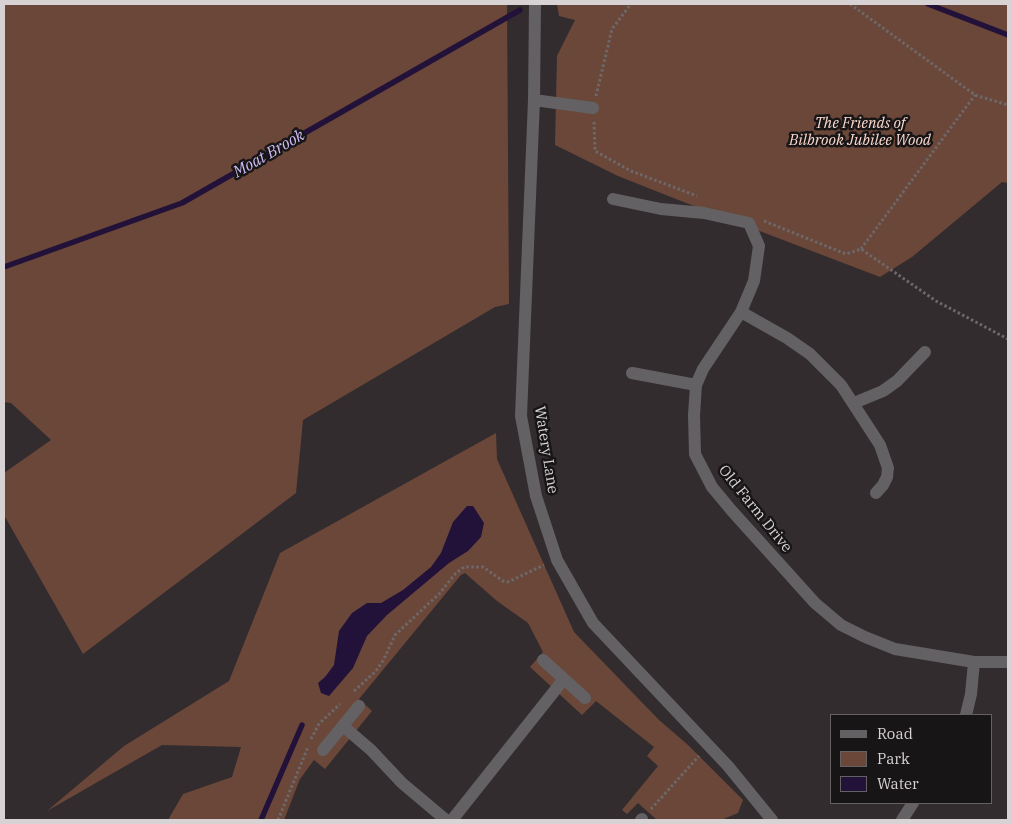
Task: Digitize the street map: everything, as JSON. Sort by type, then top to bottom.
[{"type":"street","name":"Watery Lane","points":[[535,4],[534,100],[521,416],[536,496],[555,554],[593,623],[710,746],[772,820]]},
{"type":"street","points":[[534,100],[593,108]]},
{"type":"street","name":"Old Farm Drive","points":[[613,199],[661,209],[704,213],[749,223],[759,246],[754,281],[741,312],[703,369],[696,385],[694,414],[695,454],[712,487],[732,511],[815,603],[841,625],[895,650],[974,662],[1008,662]]},
{"type":"street","points":[[741,312],[760,321],[810,354],[841,385],[880,445],[888,468],[887,477],[876,493]]},
{"type":"street","points":[[854,403],[883,391],[890,386],[912,367],[925,352]]},
{"type":"street","points":[[632,373],[696,385]]},
{"type":"street","points":[[544,660],[585,698]]},
{"type":"street","points":[[966,714],[972,694],[974,662]]},
{"type":"street","points":[[452,820],[469,796],[564,679]]},
{"type":"street","points":[[323,750],[359,706]]},
{"type":"street","points":[[343,726],[371,750],[402,783],[446,820]]},
{"type":"street","points":[[902,820],[912,804]]},
{"type":"path","points":[[631,4],[612,29],[593,108],[595,151],[631,171],[701,197]]},
{"type":"path","points":[[850,4],[975,95],[1008,105]]},
{"type":"path","points":[[762,221],[846,254],[861,249],[975,95]]},
{"type":"path","points":[[861,249],[936,301],[1008,339]]},
{"type":"path","points":[[349,696],[376,670],[384,659],[395,635],[440,593],[455,574],[464,567],[483,567],[503,581],[508,582],[541,567],[555,554]]},
{"type":"path","points":[[278,820],[311,738],[320,724],[343,700]]},
{"type":"path","points":[[642,819],[694,759],[710,746]]},
{"type":"green space","points":[[4,4],[507,4],[509,304],[495,307],[303,420],[296,493],[83,654],[4,515],[4,473],[51,440],[11,403],[4,402]]},
{"type":"green space","name":"The Friends of Bilbrook Jubilee Wood","points":[[557,4],[1008,4],[1008,183],[1002,182],[912,257],[880,277],[618,176],[555,145],[557,56],[575,20],[559,16]]},
{"type":"green space","points":[[496,433],[497,459],[574,632],[659,720],[688,745],[743,800],[738,813],[721,820],[657,820],[638,803],[627,814],[622,810],[658,766],[647,756],[654,747],[596,701],[582,715],[530,667],[543,652],[528,623],[497,601],[465,573],[461,575],[359,699],[372,711],[325,769],[314,760],[300,779],[284,820],[168,820],[183,794],[232,777],[241,747],[162,745],[47,811],[124,746],[229,681],[280,553]]},
{"type":"water","points":[[467,506],[473,506],[484,523],[481,537],[468,551],[449,563],[387,615],[367,636],[353,668],[329,696],[321,693],[318,683],[334,665],[339,631],[352,613],[367,603],[381,603],[403,590],[431,567],[441,553],[453,522]]},
{"type":"waterway","name":"Moat Brook","points":[[928,4],[1008,35]]},
{"type":"waterway","name":"Moat Brook","points":[[4,267],[182,203],[520,10]]},
{"type":"waterway","points":[[261,820],[302,725]]}]
